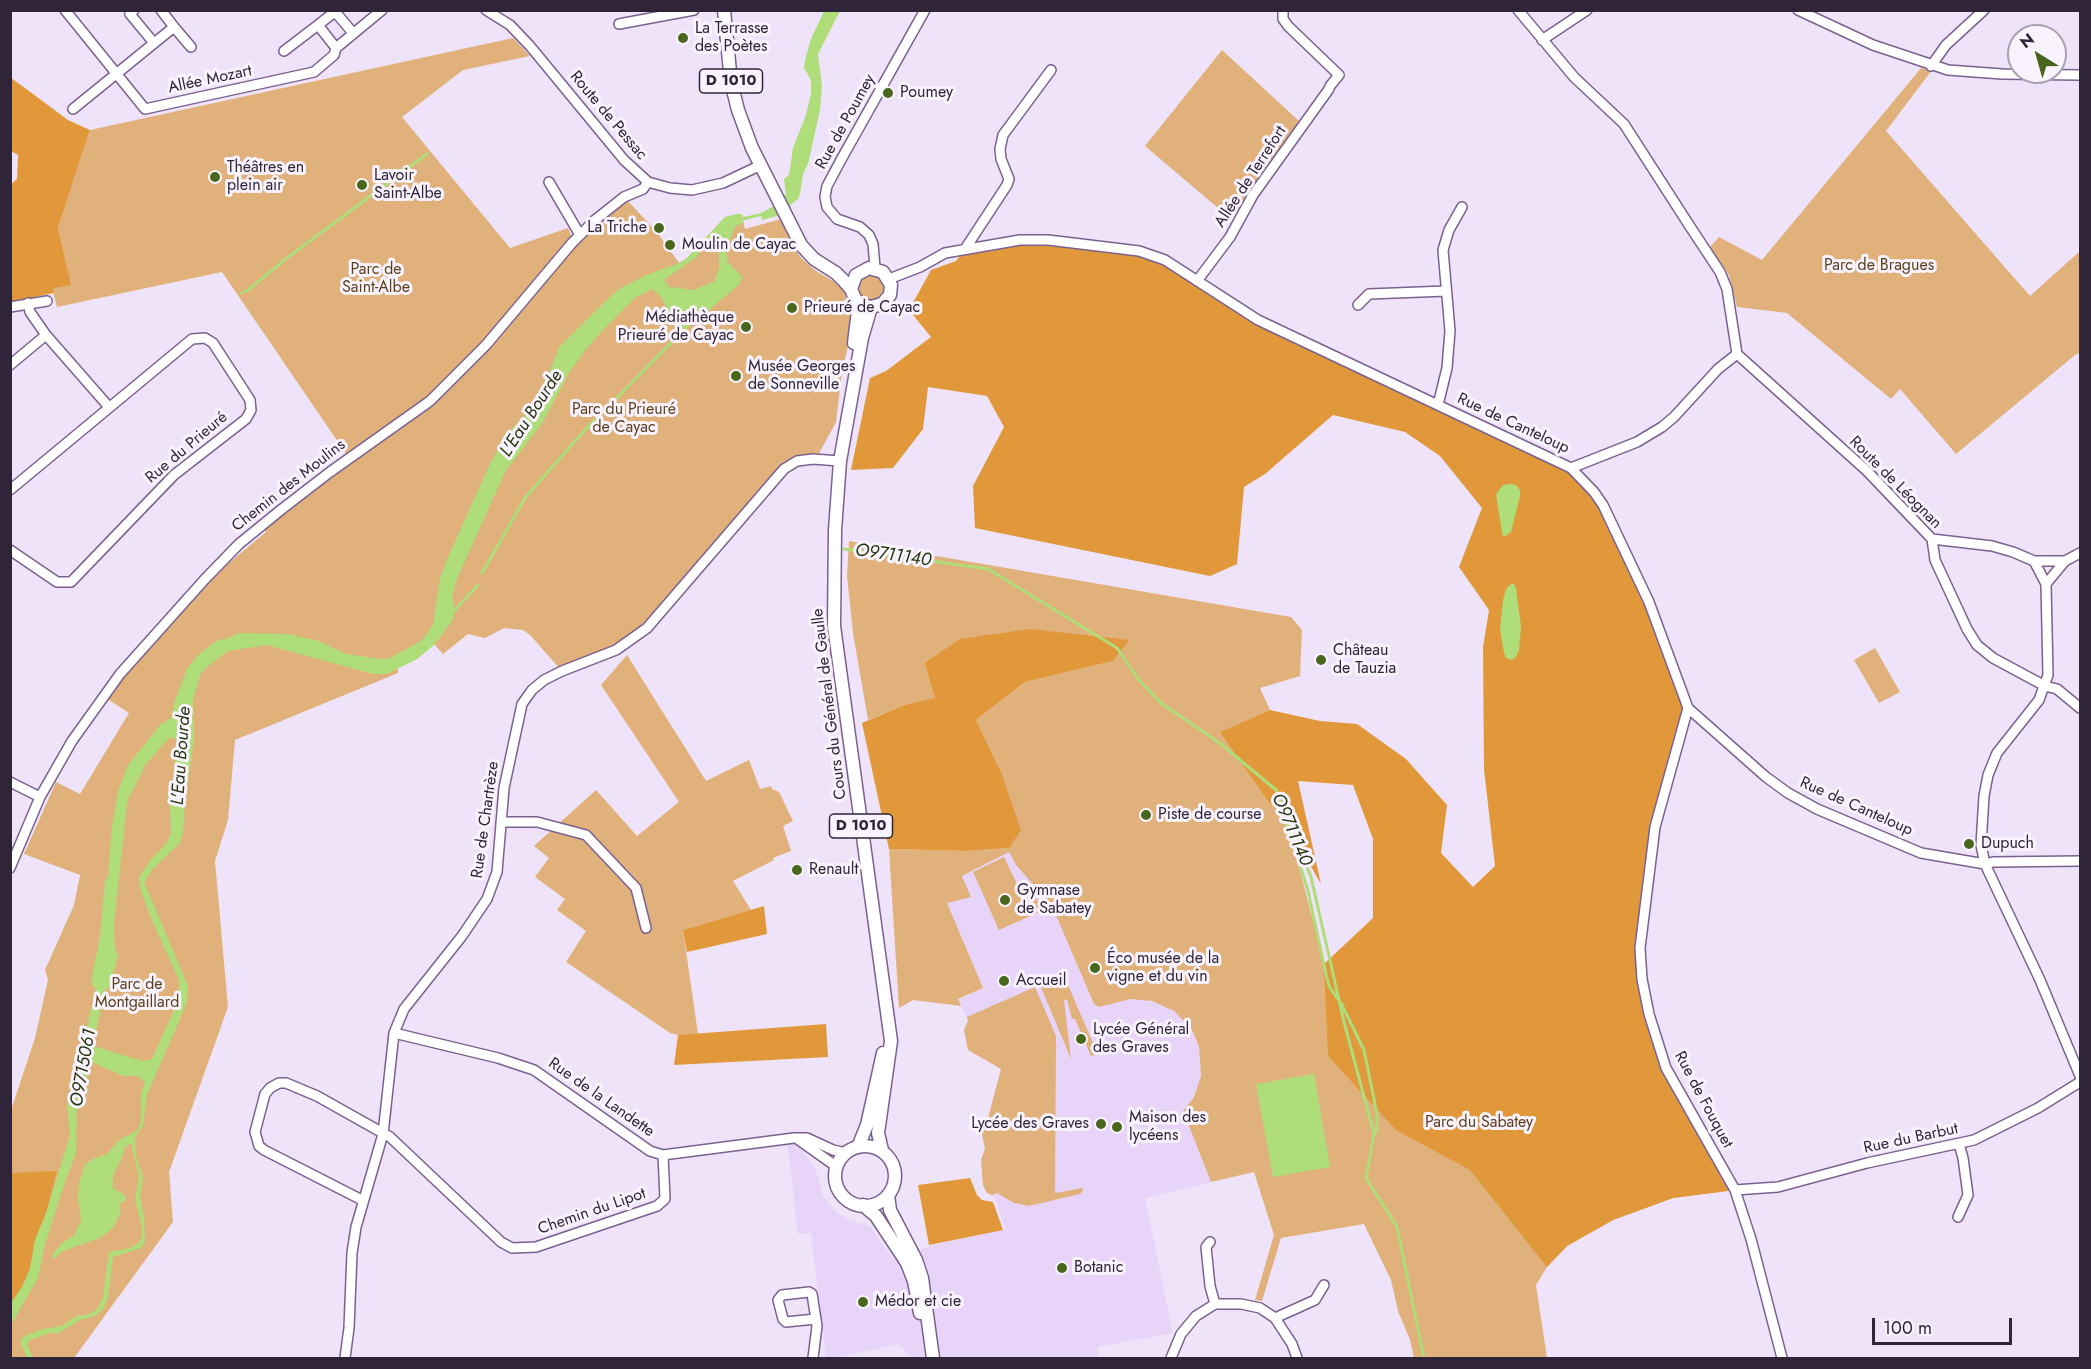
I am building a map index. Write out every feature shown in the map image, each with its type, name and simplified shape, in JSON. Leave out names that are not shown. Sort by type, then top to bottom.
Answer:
[{"type":"main road","name":"D 1010","points":[[724,10],[734,95],[743,126],[795,236],[807,253],[836,273],[852,289]]},
{"type":"main road","points":[[874,268],[883,272],[890,279],[891,290],[887,300],[871,307],[859,303],[852,294],[852,289],[856,275],[864,269],[874,268]]},
{"type":"main road","name":"D 1010","points":[[836,273],[856,275]]},
{"type":"main road","name":"D 1010","points":[[837,461],[844,383],[859,303]]},
{"type":"main road","name":"D 1010","points":[[837,461],[861,338],[871,307]]},
{"type":"main road","name":"Cours du Général de Gaulle","points":[[837,461],[829,530],[829,582],[891,1054],[878,1132],[882,1150]]},
{"type":"main road","name":"Cours du Général de Gaulle","points":[[858,1147],[867,1125],[888,1026]]},
{"type":"main road","points":[[858,1147],[874,1147],[882,1150],[891,1160],[895,1173],[893,1188],[888,1195],[872,1205],[863,1205],[846,1199],[837,1184],[837,1167],[846,1153],[858,1147]]},
{"type":"main road","points":[[888,1195],[890,1210],[916,1260],[922,1278],[933,1359]]},
{"type":"main road","points":[[863,1205],[876,1216],[907,1263],[914,1281],[927,1359]]},
{"type":"street","name":"Allée Mozart","points":[[65,10],[145,109],[314,72],[334,55],[336,48],[382,10]]},
{"type":"street","points":[[134,10],[130,14],[154,43]]},
{"type":"street","points":[[161,10],[191,47]]},
{"type":"street","points":[[619,24],[694,10]]},
{"type":"street","name":"Rue de Poumey","points":[[874,268],[873,244],[869,235],[860,227],[837,219],[827,207],[825,197],[827,186],[925,10]]},
{"type":"street","name":"Allée de Terrefort","points":[[1197,281],[1230,237],[1253,195],[1339,75],[1288,26],[1283,18],[1283,10]]},
{"type":"street","points":[[1518,10],[1574,77],[1624,124],[1720,272],[1732,311],[1737,354],[1718,369],[1662,428],[1637,442],[1571,468]]},
{"type":"street","points":[[1542,39],[1587,10]]},
{"type":"street","points":[[1798,10],[1873,45],[1931,66],[1968,73],[2080,75]]},
{"type":"street","points":[[1931,66],[1946,45],[1984,10]]},
{"type":"street","name":"Route de Pessac","points":[[493,12],[531,46],[624,160],[648,182],[669,188],[692,190],[723,183],[761,165]]},
{"type":"street","points":[[284,51],[332,14],[337,14],[353,33]]},
{"type":"street","points":[[318,25],[336,48]]},
{"type":"street","points":[[73,109],[174,27]]},
{"type":"street","points":[[965,249],[1009,180],[1001,159],[1000,149],[1003,135],[1051,70]]},
{"type":"street","points":[[549,182],[580,235]]},
{"type":"street","name":"Chemin des Moulins","points":[[10,868],[40,797],[72,741],[120,674],[205,579],[239,544],[282,509],[430,401],[486,345],[580,235],[624,197],[643,189],[648,182]]},
{"type":"street","points":[[1438,405],[1449,352],[1450,331],[1443,250],[1449,230],[1461,207]]},
{"type":"street","name":"Rue de Canteloup","points":[[890,279],[920,267],[938,256],[1020,240],[1037,239],[1139,250],[1164,260],[1258,320],[1571,468],[1603,505],[1649,602],[1688,708],[1766,777],[1788,793],[1817,809],[1921,853],[1985,864],[2080,861]]},
{"type":"street","points":[[1358,304],[1369,294],[1446,291]]},
{"type":"street","points":[[10,307],[47,301]]},
{"type":"street","points":[[28,303],[30,312],[46,335],[109,407]]},
{"type":"street","points":[[10,365],[46,335]]},
{"type":"street","name":"Rue du Prieuré","points":[[10,490],[188,342],[201,338],[213,343],[249,396],[251,405],[246,418],[174,475],[71,582],[57,582],[10,550]]},
{"type":"street","name":"Route de Léognan","points":[[1737,354],[1867,471],[1932,539],[1937,565],[1966,629],[1977,645],[1993,658],[2045,686],[2057,689],[2080,708]]},
{"type":"street","name":"Rue de Chartrèze","points":[[345,1359],[349,1328],[352,1253],[362,1200],[383,1134],[394,1033],[404,1009],[488,900],[497,872],[504,788],[522,704],[532,690],[544,680],[616,650],[647,628],[784,469],[797,461],[813,459],[837,461]]},
{"type":"street","points":[[1932,539],[1992,546],[2034,561],[2065,561]]},
{"type":"street","points":[[2046,584],[2065,561],[2080,553]]},
{"type":"street","points":[[2034,561],[2046,584],[2048,675],[2039,700],[1997,753],[1988,775],[1984,796],[1981,845],[1985,864],[2040,980],[2080,1076]]},
{"type":"street","name":"Rue de Fouquet","points":[[1688,708],[1655,827],[1640,948],[1642,979],[1649,1014],[1666,1068],[1735,1191],[1751,1239],[1782,1359]]},
{"type":"street","points":[[10,782],[40,797]]},
{"type":"street","points":[[501,822],[537,822],[586,835],[636,888],[646,928]]},
{"type":"street","name":"Rue de la Landette","points":[[394,1033],[498,1058],[534,1070],[650,1151],[663,1155],[794,1138],[807,1138],[833,1150],[846,1153]]},
{"type":"street","name":"Rue du Barbut","points":[[1735,1191],[1778,1187],[1868,1163],[1959,1144],[1988,1134],[2038,1108],[2080,1082]]},
{"type":"street","points":[[362,1200],[259,1146],[255,1132],[265,1094],[276,1084],[286,1083],[317,1096],[383,1134]]},
{"type":"street","name":"Chemin du Lipot","points":[[383,1134],[393,1138],[501,1242],[512,1248],[536,1247],[657,1206],[665,1199],[663,1155]]},
{"type":"street","points":[[794,1138],[817,1151],[837,1167]]},
{"type":"street","points":[[1958,1217],[1968,1195],[1959,1144]]},
{"type":"street","points":[[1210,1242],[1206,1247],[1210,1286],[1215,1305]]},
{"type":"street","points":[[1275,1318],[1315,1300],[1324,1285]]},
{"type":"street","points":[[813,1359],[816,1337],[815,1319],[812,1294],[810,1292],[782,1295],[778,1300],[786,1322],[815,1319]]},
{"type":"street","points":[[1171,1359],[1181,1334],[1196,1316],[1215,1305],[1241,1304],[1260,1308],[1275,1318],[1292,1344],[1297,1359]]},
{"type":"shaded area","points":[[1009,852],[1016,865],[1052,906],[1094,1004],[1099,1007],[1115,1001],[1141,999],[1164,1005],[1184,1019],[1192,1030],[1199,1047],[1201,1076],[1194,1097],[1183,1111],[1211,1182],[1145,1198],[1173,1333],[1097,1347],[1099,1358],[911,1358],[898,1344],[826,1358],[811,1233],[798,1234],[786,1131],[815,1167],[823,1196],[833,1209],[849,1220],[870,1226],[893,1259],[934,1245],[1005,1229],[995,1198],[987,1193],[983,1185],[981,1160],[985,1149],[979,1119],[988,1118],[1001,1069],[968,1050],[964,1030],[968,1021],[958,1000],[983,988],[947,903],[962,876]]},
{"type":"green space","points":[[513,38],[530,56],[463,70],[402,117],[510,248],[568,228],[572,238],[624,197],[657,232],[679,263],[687,258],[725,217],[742,214],[745,229],[781,219],[791,244],[802,259],[845,291],[855,318],[842,371],[836,422],[816,459],[797,461],[634,639],[562,671],[523,630],[504,628],[485,638],[468,634],[443,654],[434,644],[417,659],[398,668],[398,673],[235,740],[228,820],[215,861],[228,1007],[169,1172],[173,1222],[74,1358],[11,1358],[11,1110],[35,1038],[48,980],[45,970],[74,905],[80,875],[24,854],[56,782],[80,794],[129,713],[106,698],[217,573],[266,532],[262,525],[349,458],[222,272],[57,307],[52,288],[70,284],[58,228],[90,130]]},
{"type":"green space","points":[[1222,50],[1299,121],[1250,190],[1239,212],[1225,214],[1145,146]]},
{"type":"green space","name":"Parc de Bragues","points":[[1921,68],[1932,70],[1886,131],[2030,296],[2080,251],[2080,353],[1956,454],[1900,389],[1891,399],[1787,313],[1737,307],[1729,275],[1710,247],[1719,237],[1762,260]]},
{"type":"green space","points":[[10,77],[68,120],[90,130],[58,228],[71,285],[53,288],[54,293],[11,302],[11,184],[17,179],[18,155],[11,151]]},
{"type":"green space","points":[[1020,240],[1155,256],[1258,320],[1560,461],[1594,492],[1649,602],[1688,708],[1655,827],[1646,896],[1642,979],[1666,1068],[1735,1190],[1673,1198],[1613,1220],[1567,1246],[1547,1267],[1470,1170],[1396,1130],[1328,1056],[1324,964],[1373,918],[1373,839],[1353,785],[1298,781],[1321,884],[1283,818],[1270,804],[1220,732],[1270,710],[1320,721],[1357,724],[1406,759],[1447,805],[1441,853],[1473,887],[1495,866],[1484,769],[1483,647],[1489,610],[1459,567],[1482,508],[1440,456],[1405,432],[1333,415],[1265,474],[1244,487],[1237,564],[1210,576],[975,528],[973,486],[1004,427],[987,396],[928,387],[923,429],[893,468],[851,470],[870,378],[886,371],[931,337],[909,310],[931,270],[956,261],[965,249]]},
{"type":"green space","points":[[871,274],[881,278],[885,288],[881,298],[871,302],[861,298],[857,288],[861,278]]},
{"type":"green space","name":"Parc du Sabatey","points":[[849,541],[1291,617],[1302,630],[1300,676],[1260,688],[1270,710],[1221,732],[1270,804],[1283,818],[1300,870],[1324,964],[1362,968],[1642,979],[1666,1068],[1735,1190],[1673,1198],[1613,1220],[1567,1246],[1547,1267],[1536,1285],[1547,1358],[1414,1358],[1410,1340],[1398,1311],[1391,1280],[1364,1224],[1281,1238],[1262,1301],[1255,1300],[1274,1235],[1254,1172],[1211,1182],[1183,1111],[1194,1097],[1201,1076],[1199,1047],[1192,1030],[1174,1011],[1152,1001],[1130,999],[1099,1007],[1094,1004],[1052,906],[1016,865],[1009,852],[962,876],[971,897],[947,903],[983,988],[958,999],[961,1006],[913,1000],[899,1008],[889,849],[967,851],[1009,848],[1001,772],[976,720],[1025,682],[1113,661],[904,705],[868,720],[853,633],[847,576]]},
{"type":"green space","points":[[1030,629],[1129,640],[1113,661],[1025,682],[976,720],[1001,772],[1021,830],[1009,848],[967,851],[889,849],[862,723],[904,705],[935,698],[925,663],[960,639]]},
{"type":"green space","points":[[1875,648],[1900,692],[1879,703],[1854,660]]},
{"type":"green space","points":[[627,655],[706,781],[749,760],[760,789],[771,786],[779,792],[793,821],[783,826],[791,851],[773,858],[774,860],[733,881],[751,910],[683,930],[698,1034],[670,1033],[566,962],[586,931],[557,910],[565,899],[535,877],[549,858],[534,846],[596,790],[637,836],[679,802],[601,685]]},
{"type":"green space","name":"Gymnase de Sabatey","points":[[1004,857],[1018,886],[1026,883],[1044,910],[999,930],[973,872]]},
{"type":"green space","points":[[764,906],[767,934],[687,952],[683,930]]},
{"type":"green space","points":[[1058,977],[1068,985],[1096,1050],[1093,1052],[1094,1055],[1091,1056],[1075,1019],[1072,1019],[1067,1000],[1064,1000],[1071,1059],[1040,985]]},
{"type":"green space","points":[[1035,987],[1056,1036],[1055,1193],[1083,1188],[1083,1190],[1080,1194],[1029,1206],[1014,1203],[997,1193],[992,1195],[987,1193],[983,1185],[981,1160],[985,1149],[979,1119],[988,1118],[1001,1069],[968,1050],[964,1030],[968,1021],[967,1017]]},
{"type":"green space","points":[[826,1024],[828,1057],[674,1065],[678,1035]]},
{"type":"green space","points":[[57,1171],[46,1213],[35,1240],[30,1269],[11,1303],[11,1173]]},
{"type":"green space","points":[[970,1178],[977,1195],[982,1200],[993,1202],[1003,1230],[929,1245],[918,1185]]},
{"type":"water","points":[[824,11],[840,11],[818,54],[822,87],[820,110],[800,194],[798,199],[777,216],[762,220],[761,213],[772,207],[786,194],[784,179],[789,175],[793,148],[806,115],[811,94],[811,80],[804,68],[805,60],[811,39]]},
{"type":"water","points":[[742,214],[743,224],[735,226],[726,252],[728,263],[742,276],[740,284],[680,334],[661,297],[652,289],[636,297],[586,349],[569,373],[543,422],[505,472],[457,579],[452,597],[455,610],[452,621],[435,644],[417,659],[387,674],[373,674],[267,645],[228,651],[200,675],[193,700],[194,741],[185,800],[183,834],[179,844],[154,868],[144,882],[188,986],[187,1001],[147,1095],[143,1125],[135,1138],[136,1156],[143,1177],[140,1199],[144,1217],[145,1241],[141,1248],[113,1257],[108,1298],[103,1309],[95,1316],[80,1320],[59,1333],[50,1333],[30,1340],[27,1344],[33,1358],[27,1358],[20,1341],[24,1336],[43,1329],[62,1326],[76,1316],[90,1314],[98,1308],[103,1298],[109,1252],[130,1248],[140,1242],[142,1235],[135,1200],[139,1177],[131,1143],[125,1147],[113,1176],[113,1188],[126,1198],[120,1203],[120,1214],[113,1228],[100,1238],[63,1251],[53,1259],[52,1255],[61,1244],[74,1235],[81,1221],[79,1182],[85,1165],[92,1159],[107,1154],[120,1139],[138,1129],[141,1121],[141,1094],[145,1082],[137,1076],[123,1076],[90,1061],[87,1078],[77,1103],[76,1154],[45,1244],[38,1278],[11,1325],[11,1303],[30,1269],[35,1240],[46,1213],[70,1135],[67,1105],[74,1086],[79,1064],[76,1061],[80,1056],[96,988],[93,987],[91,981],[100,936],[112,827],[118,791],[128,765],[161,724],[171,718],[187,669],[198,655],[218,640],[239,633],[287,634],[319,641],[346,654],[381,659],[390,658],[422,640],[433,625],[440,578],[448,557],[488,468],[506,435],[529,411],[547,378],[559,347],[616,291],[646,275],[687,258],[725,217]],"holes":[[[716,236],[719,237],[719,269],[714,282],[692,290],[670,288],[664,280],[694,259]],[[169,738],[175,738],[177,746],[170,806],[171,832],[167,843],[150,860],[139,878],[140,888],[152,921],[179,980],[179,999],[152,1059],[143,1061],[93,1046],[105,990],[108,989],[118,956],[115,948],[114,924],[128,795],[136,776]]]},
{"type":"water","points":[[1503,485],[1516,485],[1520,490],[1520,496],[1511,532],[1503,536],[1496,494]]},
{"type":"water","points":[[1514,584],[1516,588],[1521,626],[1519,650],[1512,660],[1506,658],[1504,653],[1500,629],[1503,600],[1506,589]]},
{"type":"water","points":[[1314,1074],[1330,1167],[1273,1177],[1256,1084]]},
{"type":"waterway","points":[[242,293],[427,154]]},
{"type":"waterway","name":"L'Eau Bourde","points":[[742,219],[764,214]]},
{"type":"waterway","points":[[482,573],[525,498],[583,432],[680,334]]},
{"type":"waterway","name":"O9711140","points":[[844,549],[988,569],[1117,648],[1139,680],[1161,703],[1221,744],[1276,790],[1311,877],[1344,1022],[1374,1134],[1366,1178],[1397,1227],[1424,1358]]},
{"type":"waterway","points":[[455,610],[478,585]]},
{"type":"waterway","name":"O9715061","points":[[126,800],[142,769]]},
{"type":"waterway","points":[[1278,807],[1290,832],[1308,891],[1329,986],[1337,998]]},
{"type":"waterway","points":[[1341,1003],[1364,1050],[1377,1114],[1377,1129],[1374,1136]]},
{"type":"place","name":"La Terrasse des Poètes","points":[[683,38]]},
{"type":"place","name":"Poumey","points":[[888,93]]},
{"type":"place","name":"Théâtres en plein air","points":[[215,177]]},
{"type":"place","name":"Lavoir Saint-Albe","points":[[362,185]]},
{"type":"place","name":"La Triche","points":[[659,228]]},
{"type":"place","name":"Moulin de Cayac","points":[[670,245]]},
{"type":"place","name":"Prieuré de Cayac","points":[[792,308]]},
{"type":"place","name":"Médiathèque Prieuré de Cayac","points":[[746,327]]},
{"type":"place","name":"Musée Georges de Sonneville","points":[[736,376]]},
{"type":"place","name":"Château de Tauzia","points":[[1321,660]]},
{"type":"place","name":"Piste de course","points":[[1146,815]]},
{"type":"place","name":"Dupuch","points":[[1969,844]]},
{"type":"place","name":"Renault","points":[[797,870]]},
{"type":"place","name":"Gymnase de Sabatey","points":[[1005,900]]},
{"type":"place","name":"Éco musée de la vigne et du vin","points":[[1095,968]]},
{"type":"place","name":"Accueil","points":[[1004,981]]},
{"type":"place","name":"Lycée Général des Graves","points":[[1081,1039]]},
{"type":"place","name":"Lycée des Graves","points":[[1101,1124]]},
{"type":"place","name":"Maison des lycéens","points":[[1117,1127]]},
{"type":"place","name":"Botanic","points":[[1062,1268]]},
{"type":"place","name":"Médor et cie","points":[[863,1302]]},
{"type":"park label","name":"Parc de Saint-Albe","points":[[376,279]]},
{"type":"park label","name":"Parc du Prieuré de Cayac","points":[[624,419]]},
{"type":"park label","name":"Parc de Montgaillard","points":[[137,994]]}]
